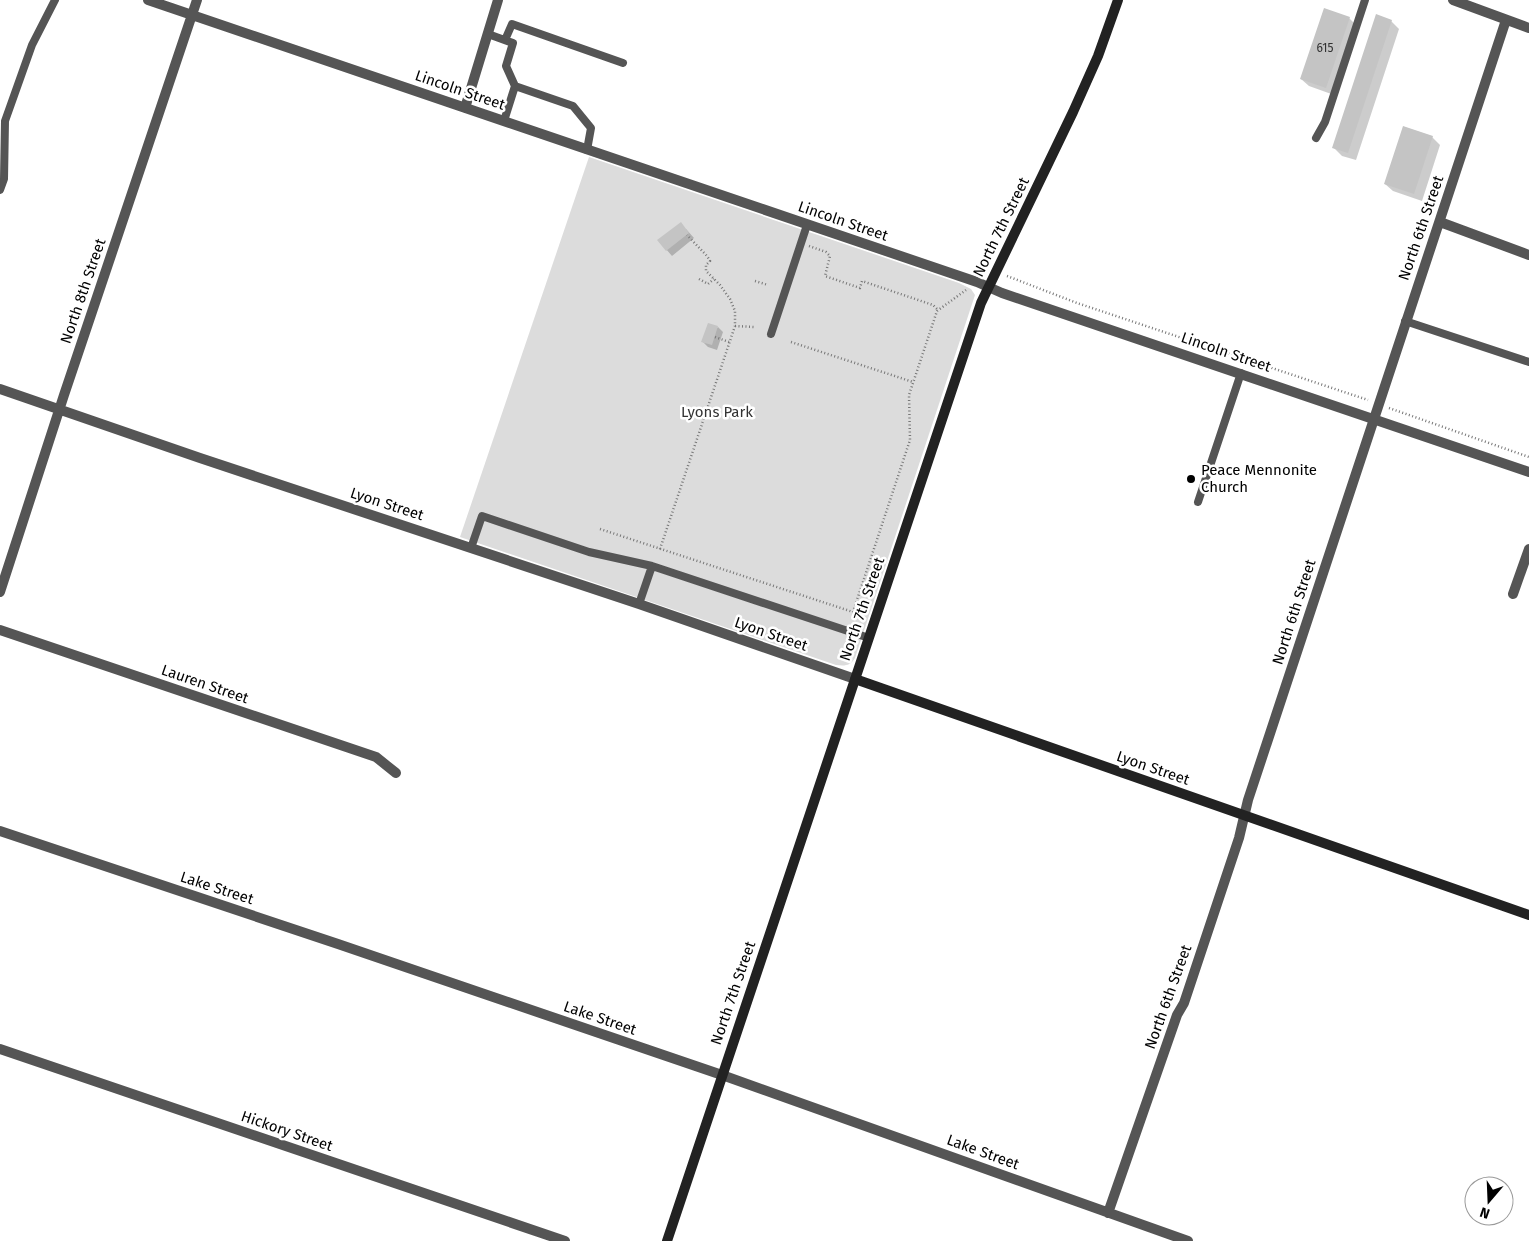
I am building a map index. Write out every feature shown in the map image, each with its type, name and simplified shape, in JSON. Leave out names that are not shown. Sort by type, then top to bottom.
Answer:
[{"type":"street","name":"Lincoln Street","points":[[148,0],[1529,472]]},
{"type":"street","name":"North 8th Street","points":[[0,592],[197,0]]},
{"type":"street","name":"North 7th Street","points":[[667,1241],[981,303],[1073,112],[1098,56],[1118,0]]},
{"type":"street","points":[[1453,0],[1529,28]]},
{"type":"street","points":[[465,108],[497,3]]},
{"type":"street","name":"North 6th Street","points":[[1108,1213],[1177,1015],[1187,993],[1239,838],[1244,816],[1373,419],[1506,20]]},
{"type":"street","points":[[1440,222],[1529,255]]},
{"type":"street","name":"Lyon Street","points":[[0,389],[639,604],[1529,915]]},
{"type":"street","points":[[1513,594],[1529,549]]},
{"type":"street","name":"Lauren Street","points":[[0,630],[376,758],[396,773]]},
{"type":"street","name":"Lake Street","points":[[0,831],[722,1075],[1188,1241]]},
{"type":"street","name":"Hickory Street","points":[[0,1049],[565,1241]]},
{"type":"lane","points":[[0,190],[4,178],[5,121],[32,45],[55,0]]},
{"type":"lane","points":[[1316,138],[1325,122],[1365,0]]},
{"type":"lane","points":[[505,40],[512,24],[623,63]]},
{"type":"lane","points":[[488,34],[513,43],[506,66],[515,86],[504,121]]},
{"type":"lane","points":[[515,86],[573,106],[592,128],[587,150]]},
{"type":"lane","points":[[771,334],[807,225]]},
{"type":"lane","points":[[1405,321],[1529,362]]},
{"type":"lane","points":[[1198,502],[1241,373]]},
{"type":"lane","points":[[471,548],[482,516],[589,552],[652,566],[868,638]]},
{"type":"lane","points":[[639,604],[652,566]]},
{"type":"path","points":[[660,549],[735,326],[736,318],[733,305],[726,292],[706,271],[706,265],[710,262],[707,256],[687,235]]},
{"type":"path","points":[[801,243],[829,254],[830,258],[824,276],[860,288],[862,281],[933,305],[938,310]]},
{"type":"path","points":[[996,272],[1077,303],[1529,457]]},
{"type":"path","points":[[699,279],[708,284],[714,279]]},
{"type":"path","points":[[755,281],[768,285]]},
{"type":"path","points":[[600,529],[853,612],[910,440],[909,395],[938,310],[977,282]]},
{"type":"path","points":[[735,326],[754,327]]},
{"type":"path","points":[[715,337],[729,342]]},
{"type":"path","points":[[791,342],[914,382]]},
{"type":"green space","name":"Lyons Park","points":[[589,157],[959,283],[971,289],[975,295],[855,658],[849,664],[836,665],[460,537]]},
{"type":"building","points":[[1324,8],[1350,17],[1326,88],[1300,79]]},
{"type":"building","points":[[1376,14],[1392,20],[1348,153],[1332,148]]},
{"type":"building","points":[[1403,126],[1433,136],[1414,194],[1384,184]]},
{"type":"building","points":[[681,222],[689,233],[666,251],[657,240]]},
{"type":"building","points":[[708,323],[718,326],[712,345],[701,342]]},
{"type":"place","name":"Peace Mennonite Church","points":[[1191,479]]}]
